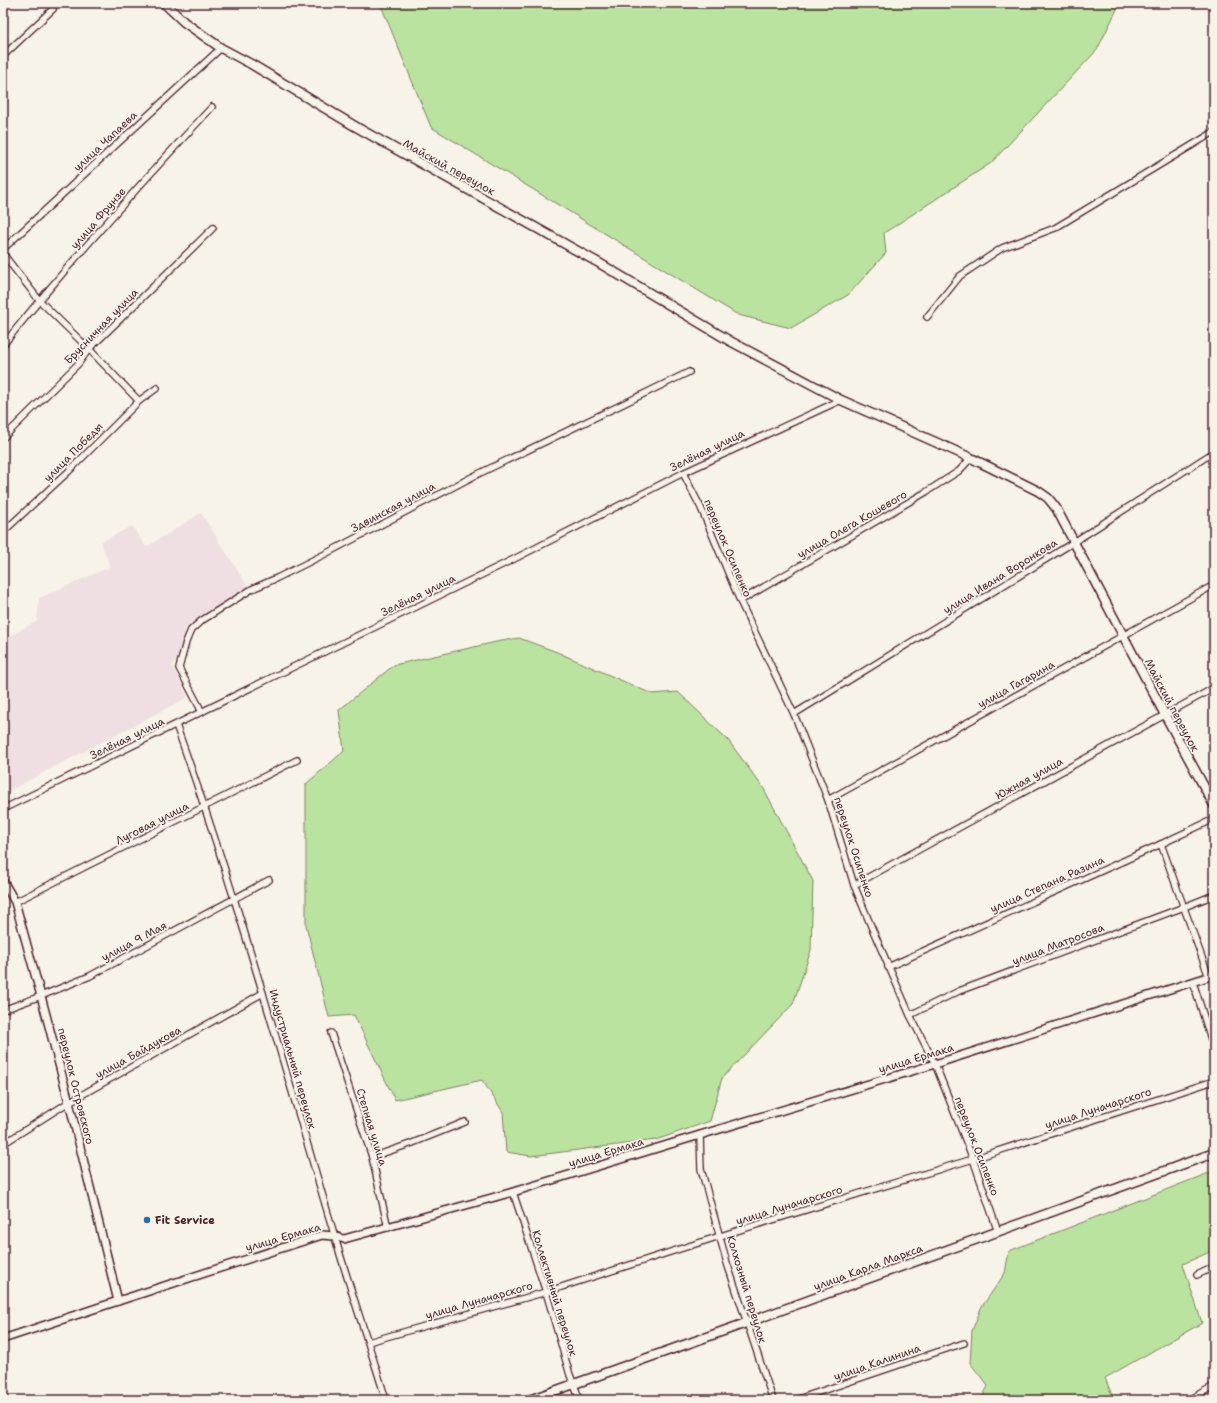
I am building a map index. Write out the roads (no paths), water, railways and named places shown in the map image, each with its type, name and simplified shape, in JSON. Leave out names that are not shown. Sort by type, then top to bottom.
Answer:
[{"type":"main road","name":"Майский переулок","points":[[164,3],[184,22],[221,48],[251,64],[358,128],[599,264],[730,341],[841,400],[971,458],[1038,491],[1048,498],[1056,508],[1123,637],[1214,805]]},
{"type":"main road","name":"улица Карла Маркса","points":[[529,1400],[1214,1153]]},
{"type":"street","points":[[3,56],[53,8]]},
{"type":"street","name":"улица Чапаева","points":[[3,249],[221,48]]},
{"type":"street","name":"улица Фрунзе","points":[[3,345],[39,300],[138,187],[212,107]]},
{"type":"street","points":[[927,317],[960,276],[1002,248],[1055,228],[1214,132]]},
{"type":"street","name":"Брусничная улица","points":[[3,438],[78,364],[89,349],[213,228]]},
{"type":"street","points":[[3,254],[39,300],[139,401]]},
{"type":"street","name":"Здвинская улица","points":[[202,712],[179,668],[191,630],[201,621],[252,589],[327,553],[474,476],[689,372]]},
{"type":"street","name":"улица Победы","points":[[3,532],[63,477],[139,401],[157,388]]},
{"type":"street","name":"Зелёная улица","points":[[3,809],[512,560],[683,473],[841,400]]},
{"type":"street","name":"улица Ивана Воронкова","points":[[794,714],[1074,542],[1214,452]]},
{"type":"street","name":"улица Олега Кошевого","points":[[740,601],[926,492],[959,471],[971,458]]},
{"type":"street","name":"переулок Осипенко","points":[[683,473],[701,508],[740,601],[794,714],[828,800],[854,885],[888,967],[935,1064],[973,1159],[998,1232]]},
{"type":"street","name":"улица Гагарина","points":[[828,800],[1214,585]]},
{"type":"street","name":"Южная улица","points":[[854,885],[1214,688]]},
{"type":"street","name":"Индустриальный переулок","points":[[176,725],[206,807],[235,898],[334,1236],[386,1400]]},
{"type":"street","name":"Луговая улица","points":[[15,902],[297,760]]},
{"type":"street","name":"улица Степана Разина","points":[[888,967],[1214,819]]},
{"type":"street","points":[[1161,844],[1184,907],[1212,976]]},
{"type":"street","name":"улица 9 Мая","points":[[3,1010],[90,976],[269,880]]},
{"type":"street","name":"переулок Островского","points":[[3,881],[15,902],[41,996],[70,1102],[118,1301]]},
{"type":"street","name":"улица Матросова","points":[[910,1015],[959,991],[1214,895]]},
{"type":"street","name":"улица Ермака","points":[[3,1340],[322,1235],[344,1239],[513,1192],[935,1064],[1212,976]]},
{"type":"street","points":[[1193,982],[1214,1049]]},
{"type":"street","name":"улица Байдукова","points":[[3,1144],[70,1102],[264,993]]},
{"type":"street","name":"Степная улица","points":[[331,1033],[372,1157],[388,1228]]},
{"type":"street","name":"улица Луначарского","points":[[368,1342],[546,1292],[720,1236],[973,1159],[1214,1081]]},
{"type":"street","points":[[372,1157],[410,1144],[465,1122]]},
{"type":"street","name":"Колхозный переулок","points":[[700,1136],[701,1169],[727,1263],[773,1400]]},
{"type":"street","name":"Коллективный переулок","points":[[513,1192],[580,1400]]},
{"type":"street","points":[[1197,1275],[1214,1267]]},
{"type":"street","name":"улица Калинина","points":[[795,1400],[964,1343]]},
{"type":"street","points":[[1188,1400],[1214,1386]]},
{"type":"place","name":"Fit Service","points":[[147,1220]]}]
